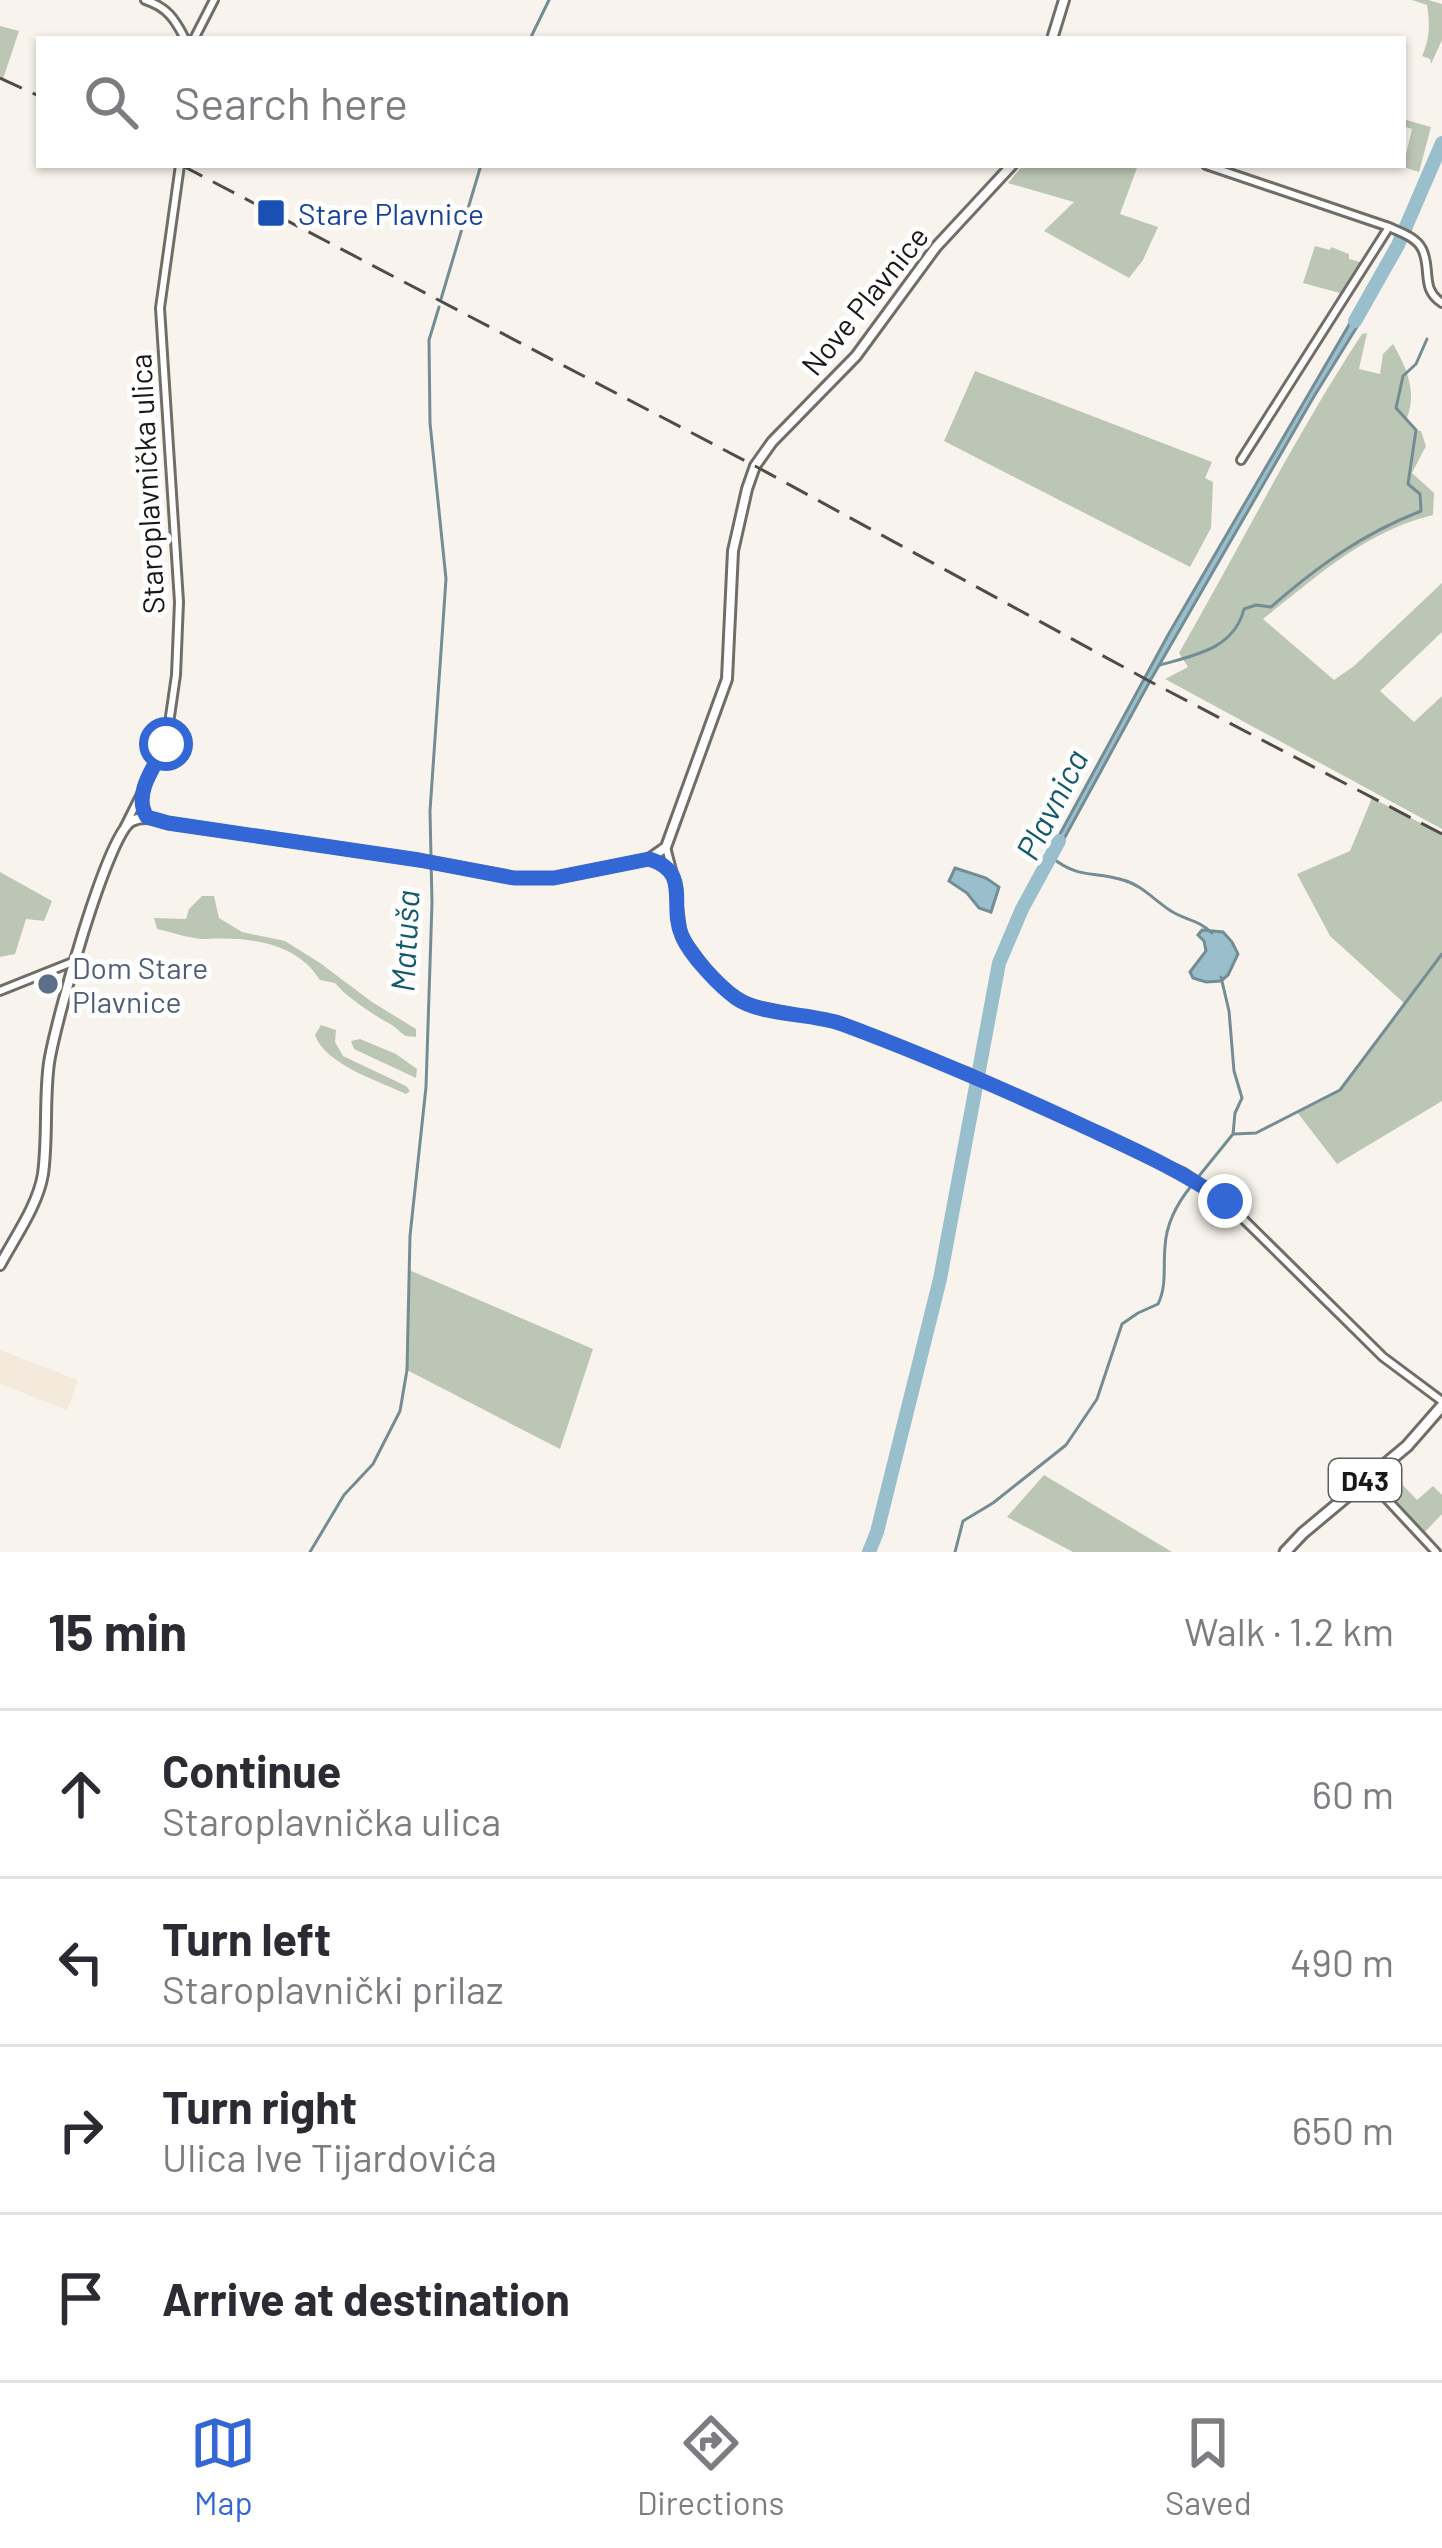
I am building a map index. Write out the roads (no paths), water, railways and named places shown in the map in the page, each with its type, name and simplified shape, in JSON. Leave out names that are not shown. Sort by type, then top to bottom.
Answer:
[{"type":"main road","name":"D43","points":[[1285,1552],[1407,1445],[1442,1404]]},
{"type":"street","points":[[148,0],[164,7],[187,36]]},
{"type":"street","points":[[191,36],[214,0]]},
{"type":"street","points":[[1053,36],[1064,0]]},
{"type":"street","name":"Staroplavnička ulica","points":[[0,1265],[43,1175],[49,1063],[75,961],[110,858],[166,744],[176,675],[179,602],[160,308],[180,168]]},
{"type":"street","name":"Nove Plavnice","points":[[666,847],[727,679],[734,551],[755,466],[772,442],[856,356],[936,247],[1009,168]]},
{"type":"street","points":[[1215,168],[1413,239],[1423,252],[1429,291],[1442,303]]},
{"type":"street","points":[[1241,460],[1392,228]]},
{"type":"street","points":[[140,796],[147,817]]},
{"type":"street","points":[[124,826],[147,817],[514,878],[554,878],[649,859],[666,847],[682,936],[708,972],[736,998],[826,1019],[966,1072],[1184,1173],[1225,1201],[1383,1357],[1442,1404]]},
{"type":"street","points":[[649,859],[670,868]]},
{"type":"street","points":[[0,992],[75,961]]},
{"type":"street","points":[[1367,1478],[1436,1552]]},
{"type":"water","points":[[1364,306],[1360,322],[1150,681],[1053,859],[1048,856],[1168,635]]},
{"type":"water","points":[[955,868],[999,887],[991,912],[979,908],[949,881]]},
{"type":"water","points":[[1202,930],[1223,932],[1238,954],[1221,981],[1206,982],[1190,972],[1206,951],[1198,935]]},
{"type":"waterway","name":"Matuša","points":[[531,36],[549,0]]},
{"type":"waterway","name":"Plavnica","points":[[1355,321],[1398,245],[1442,143]]},
{"type":"waterway","name":"Matuša","points":[[441,299],[480,168]]},
{"type":"waterway","name":"Matuša","points":[[310,1552],[344,1495],[373,1464],[400,1411],[407,1370],[410,1236],[426,1087],[430,811],[446,579],[430,423],[429,340],[439,307]]},
{"type":"waterway","points":[[1160,665],[1222,642],[1244,609],[1271,607],[1342,552],[1421,511],[1420,494],[1408,484],[1416,430],[1396,408],[1403,376],[1416,364],[1427,339]]},
{"type":"waterway","name":"Plavnica","points":[[869,1552],[940,1279],[999,963],[1059,841]]},
{"type":"waterway","points":[[1051,857],[1078,872],[1130,882],[1212,933]]},
{"type":"waterway","points":[[1234,1134],[1256,1133],[1340,1090],[1442,954]]},
{"type":"waterway","points":[[1199,1176],[1233,1134],[1242,1098],[1221,977]]},
{"type":"waterway","points":[[955,1552],[963,1521],[1066,1445],[1097,1399],[1122,1324],[1158,1304],[1168,1230],[1192,1185]]},
{"type":"railway","points":[[0,78],[36,95]]},
{"type":"railway","points":[[187,168],[1442,834]]},
{"type":"place","name":"Stare Plavnice","points":[[271,213]]},
{"type":"place","name":"Dom Stare Plavnice","points":[[48,984]]}]
